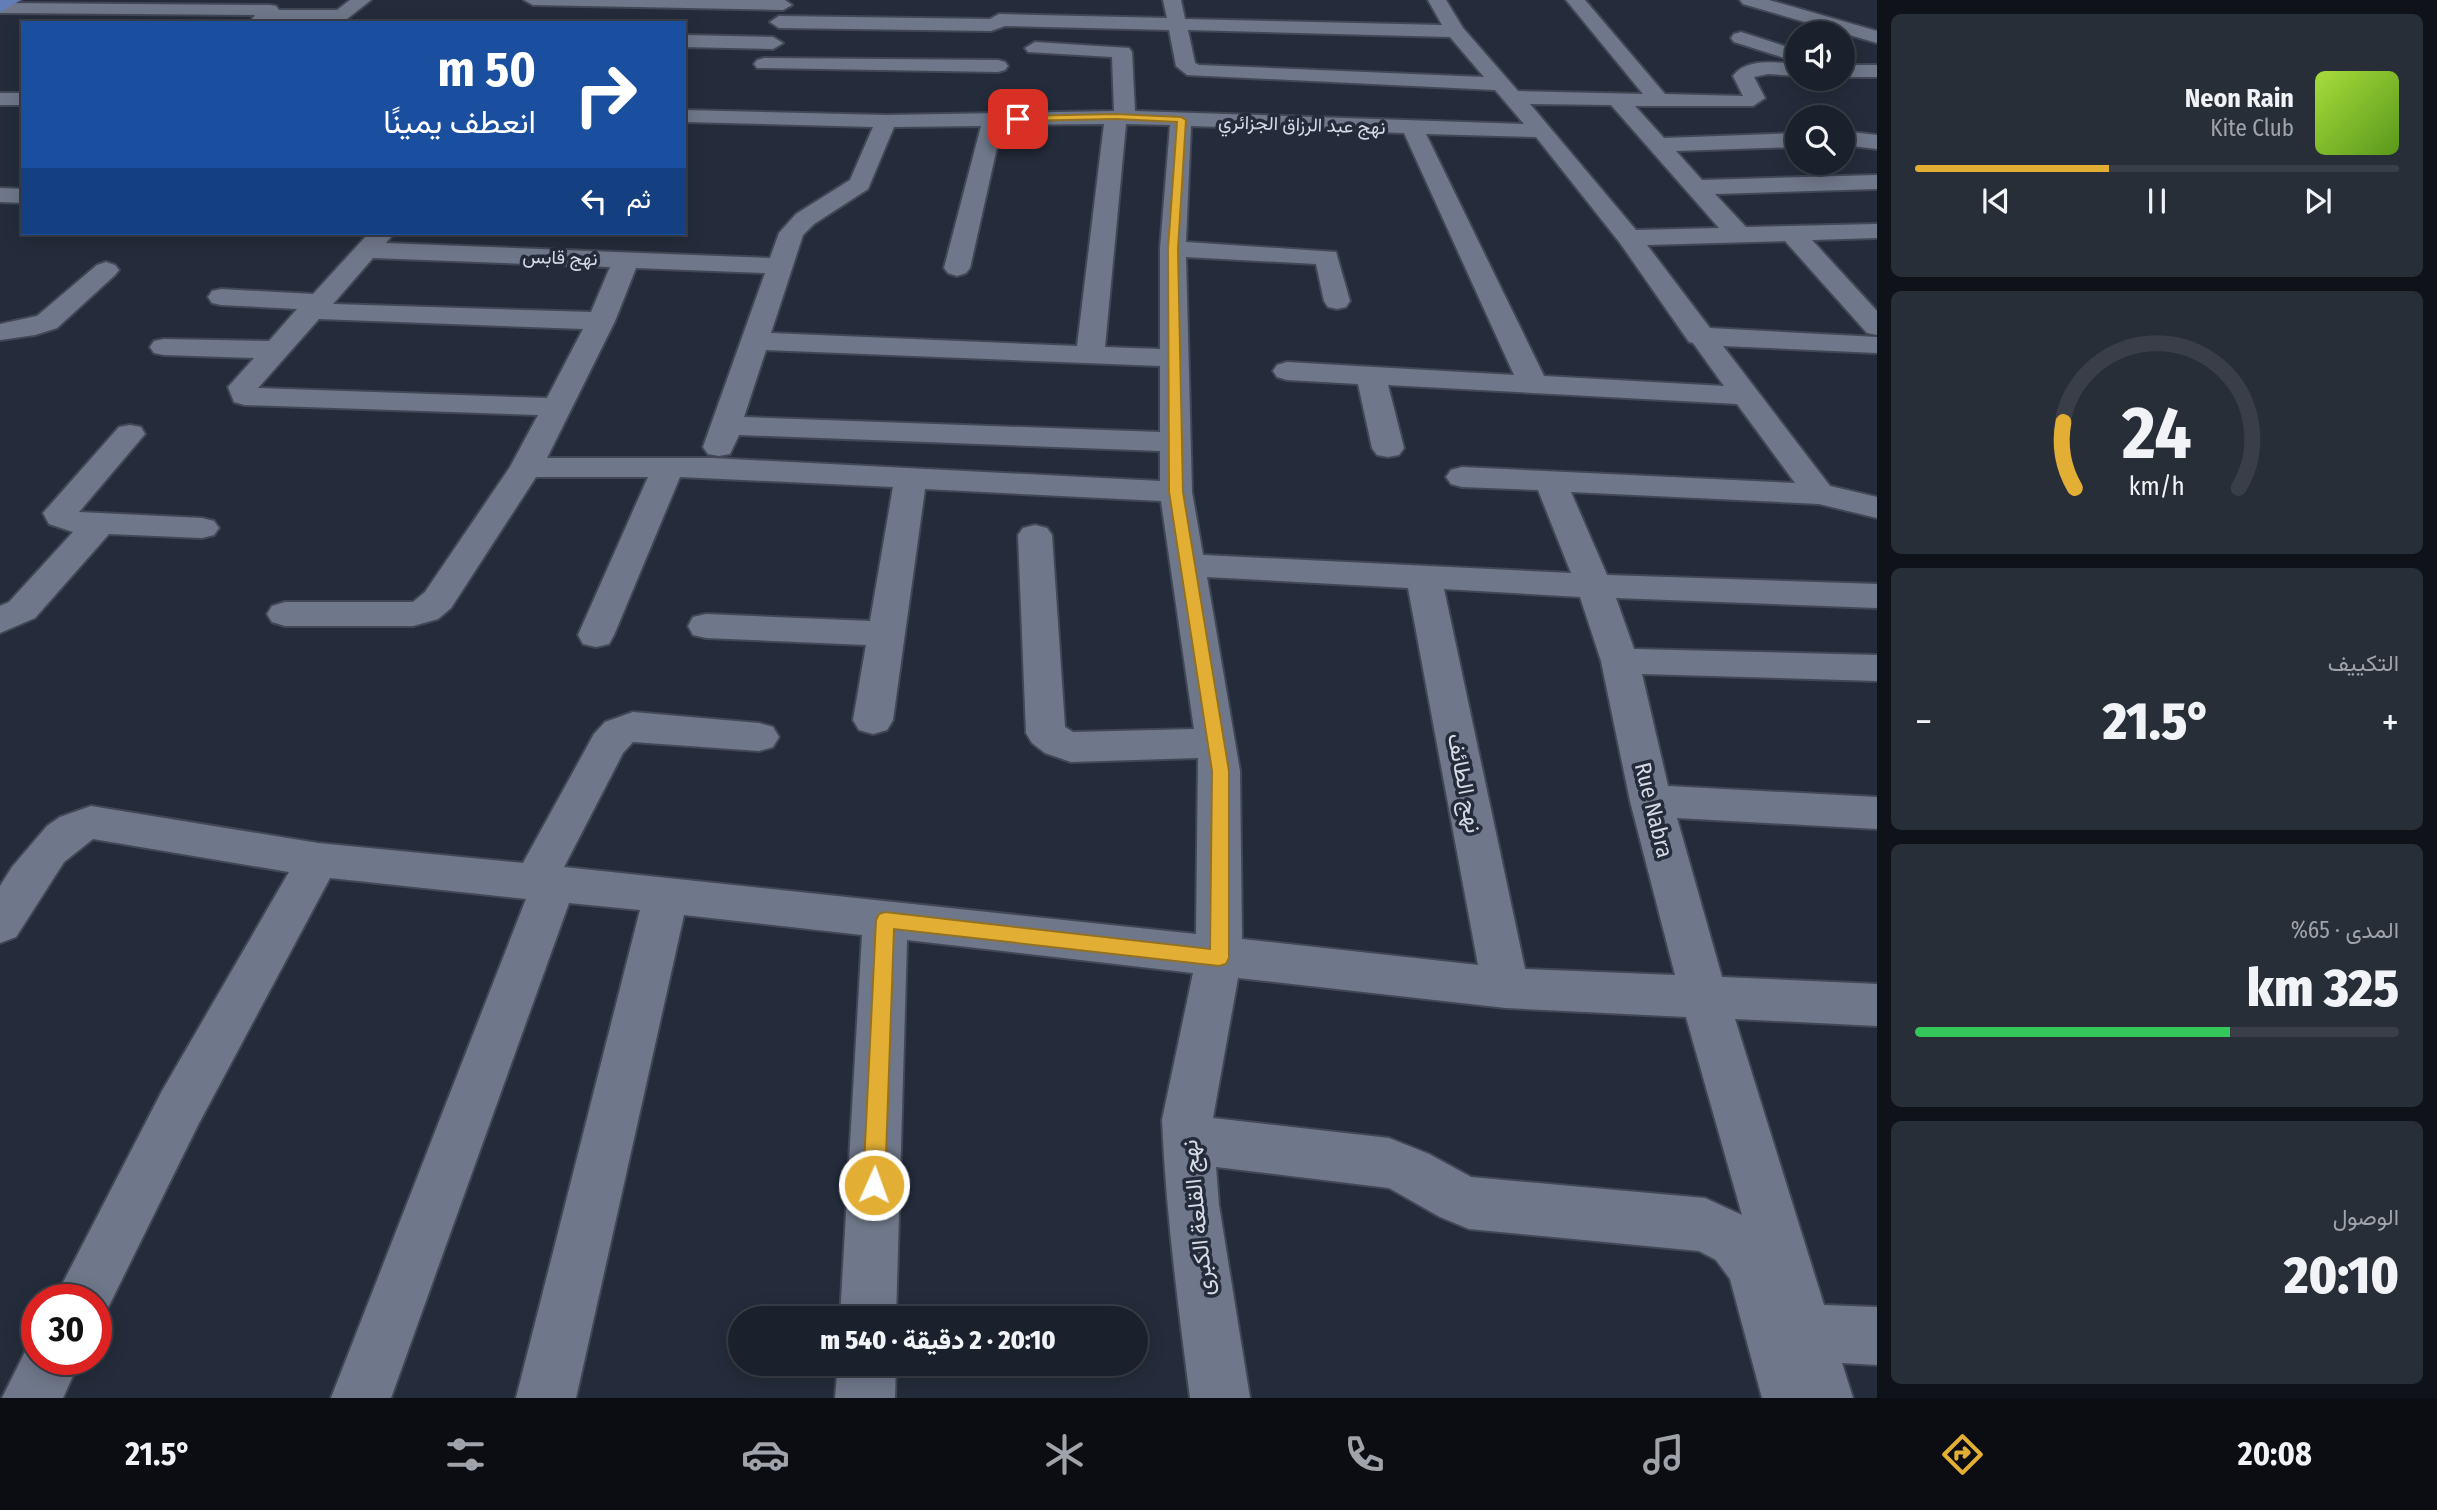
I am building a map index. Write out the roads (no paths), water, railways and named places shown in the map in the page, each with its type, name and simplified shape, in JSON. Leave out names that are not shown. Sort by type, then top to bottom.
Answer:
[{"type":"main road","points":[[0,8],[12,0]]},
{"type":"street","points":[[262,19],[341,15],[362,0]]},
{"type":"street","points":[[520,15],[533,0],[782,9],[874,24],[991,25],[999,20],[1176,23],[1259,19],[1297,26],[1455,31]]},
{"type":"street","points":[[874,24],[883,0]]},
{"type":"street","points":[[899,24],[906,0]]},
{"type":"street","points":[[999,20],[1002,0]]},
{"type":"street","points":[[1077,0],[1077,21]]},
{"type":"street","points":[[1172,0],[1186,66],[1194,71],[1315,76],[1618,100],[1752,102],[1755,98],[1743,76],[1745,73],[1754,69],[1785,70]]},
{"type":"street","points":[[1437,0],[1455,31],[1542,131],[1629,238],[1699,336],[1819,494]]},
{"type":"street","points":[[1575,0],[1660,101]]},
{"type":"street","points":[[1749,0],[1877,37]]},
{"type":"street","points":[[659,21],[668,3]]},
{"type":"street","points":[[0,8],[270,10],[262,19]]},
{"type":"street","points":[[744,118],[773,43],[782,9]]},
{"type":"street","points":[[1347,9],[1356,27]]},
{"type":"street","points":[[1297,26],[1315,76]]},
{"type":"street","points":[[1741,38],[1785,52]]},
{"type":"street","points":[[686,41],[773,43]]},
{"type":"street","points":[[1035,48],[1122,52],[1121,117],[1090,355]]},
{"type":"street","points":[[764,64],[998,66]]},
{"type":"street","points":[[1855,71],[1877,71]]},
{"type":"street","points":[[0,99],[21,99]]},
{"type":"street","points":[[1618,100],[1740,236]]},
{"type":"street","name":"نهج عبد الرزاق الجزائري","points":[[686,116],[886,121],[1121,117],[1542,131]]},
{"type":"street","points":[[957,268],[993,119]]},
{"type":"street","name":"نهج القلعة الكبرى","points":[[1181,120],[1173,249],[1176,492],[1220,771],[1221,805],[1219,958],[1187,1120],[1187,1139],[1192,1205],[1220,1398]]},
{"type":"street","points":[[712,468],[779,266],[795,226],[860,184],[886,121]]},
{"type":"street","points":[[1412,127],[1533,384]]},
{"type":"street","points":[[1855,139],[1877,142]]},
{"type":"street","points":[[1659,145],[1785,140]]},
{"type":"street","points":[[1697,187],[1877,182]]},
{"type":"street","points":[[0,195],[21,196]]},
{"type":"street","points":[[1629,238],[1877,231]]},
{"type":"street","points":[[1793,235],[1877,327]]},
{"type":"street","points":[[373,241],[243,387],[244,396],[558,407]]},
{"type":"street","name":"نهج قابس","points":[[373,241],[626,260],[779,266]]},
{"type":"street","points":[[1173,249],[1317,254],[1327,257],[1336,301]]},
{"type":"street","points":[[285,614],[395,615],[425,611],[438,600],[526,467],[601,321],[626,260]]},
{"type":"street","points":[[3,334],[35,327],[55,317],[106,270]]},
{"type":"street","points":[[221,298],[313,306],[601,321]]},
{"type":"street","points":[[1699,336],[1877,345]]},
{"type":"street","points":[[755,341],[1175,358]]},
{"type":"street","points":[[164,347],[275,350]]},
{"type":"street","points":[[1287,371],[1746,396]]},
{"type":"street","points":[[1371,377],[1388,448]]},
{"type":"street","points":[[727,425],[1175,442]]},
{"type":"street","points":[[130,434],[60,513],[65,520],[202,528]]},
{"type":"street","points":[[986,435],[989,482]]},
{"type":"street","points":[[526,467],[712,468],[1176,492]]},
{"type":"street","points":[[596,635],[668,468]]},
{"type":"street","points":[[1462,477],[1819,494],[1877,508]]},
{"type":"street","points":[[873,720],[911,478]]},
{"type":"street","name":"Rue Nabra","points":[[1551,482],[1594,586],[1619,661],[1651,801],[1704,996],[1823,1398]]},
{"type":"street","points":[[1,622],[22,610],[100,523]]},
{"type":"street","points":[[1035,535],[1046,733],[1059,743],[1071,747],[1215,744]]},
{"type":"street","points":[[1186,565],[1594,586],[1877,596]]},
{"type":"street","name":"نهج الطائف","points":[[1424,578],[1506,988]]},
{"type":"street","points":[[706,626],[885,634]]},
{"type":"street","points":[[1619,661],[1877,668]]},
{"type":"street","points":[[361,1398],[544,884],[608,744],[619,732],[633,726],[759,737]]},
{"type":"street","points":[[1651,801],[1877,813]]},
{"type":"street","points":[[0,924],[53,845],[78,826],[91,822],[318,860],[666,895],[1506,988],[1877,1005]]},
{"type":"street","points":[[90,1284],[180,1108],[318,860]]},
{"type":"street","points":[[546,1398],[666,895]]},
{"type":"street","points":[[869,1306],[885,920]]},
{"type":"street","points":[[1187,1139],[1389,1163],[1420,1175],[1453,1197],[1469,1203],[1705,1225],[1735,1241],[1754,1265],[1792,1398]]},
{"type":"street","points":[[1803,1333],[1877,1336]]},
{"type":"street","points":[[32,1398],[44,1375]]},
{"type":"street","points":[[865,1398],[866,1376]]}]
